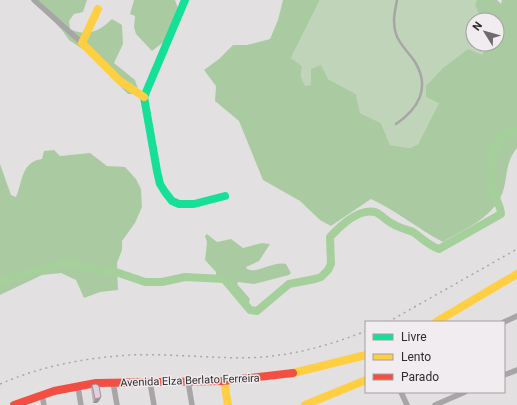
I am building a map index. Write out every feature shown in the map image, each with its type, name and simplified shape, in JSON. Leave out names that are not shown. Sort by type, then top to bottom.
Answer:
[{"type":"street","points":[[34,0],[136,94],[144,97]]},
{"type":"street","points":[[185,0],[144,97],[160,184],[172,201],[179,204],[194,204],[225,196]]},
{"type":"street","points":[[82,43],[98,9]]},
{"type":"street","points":[[438,321],[517,274]]},
{"type":"street","points":[[505,322],[517,316]]},
{"type":"street","name":"Avenida Elza Berlato Ferreira","points":[[14,405],[42,395],[78,386],[113,382],[224,381],[311,371],[365,355]]},
{"type":"street","points":[[505,376],[517,370]]},
{"type":"street","points":[[305,405],[365,380]]},
{"type":"street","points":[[224,381],[228,405]]},
{"type":"street","points":[[113,382],[117,405]]},
{"type":"street","points":[[150,382],[154,405]]},
{"type":"street","points":[[188,382],[192,405]]},
{"type":"street","points":[[78,386],[81,405]]},
{"type":"street","points":[[402,393],[407,405]]},
{"type":"street","points":[[435,405],[463,393]]},
{"type":"street","points":[[42,395],[44,405]]},
{"type":"lane","points":[[396,124],[408,116],[414,108],[421,94],[423,81],[416,63],[396,34],[393,18],[397,0]]},
{"type":"green space","points":[[33,0],[87,0],[83,12],[74,14],[69,21],[70,29],[76,31],[88,33],[93,32],[103,27],[112,19],[122,25],[123,44],[114,63],[135,80],[139,92],[128,94],[84,50],[69,40],[62,30]]},
{"type":"green space","points":[[134,0],[175,0],[179,11],[166,40],[152,51],[136,34],[134,27],[135,16],[130,14]]},
{"type":"green space","points":[[283,0],[320,0],[291,58],[302,66],[301,77],[305,86],[311,85],[311,69],[321,65],[328,79],[356,94],[360,113],[381,123],[390,145],[410,148],[418,144],[439,103],[426,97],[426,86],[443,68],[465,51],[475,52],[482,55],[484,52],[505,52],[505,12],[478,12],[475,4],[477,0],[497,0],[501,4],[502,0],[517,0],[517,148],[509,162],[504,188],[495,206],[479,221],[443,242],[371,199],[331,226],[320,220],[300,201],[263,180],[239,121],[215,101],[216,86],[204,70],[219,59],[233,45],[247,45],[270,39],[278,20]]},
{"type":"green space","points":[[320,0],[477,0],[475,4],[478,12],[465,12],[465,52],[484,52],[439,103],[418,144],[410,148],[390,145],[381,123],[360,113],[356,94],[328,79],[305,87],[301,77],[302,66],[291,58]]},
{"type":"green space","points":[[54,150],[60,156],[90,153],[107,166],[125,167],[136,179],[141,189],[142,207],[135,223],[122,241],[122,250],[117,263],[118,290],[100,292],[84,298],[76,280],[61,273],[42,275],[0,295],[0,164],[11,195],[16,197],[26,168],[35,161],[42,159],[44,151]]},
{"type":"green space","points":[[207,234],[217,242],[231,239],[243,248],[262,243],[270,244],[259,261],[246,267],[247,269],[256,270],[276,264],[286,264],[291,273],[289,275],[254,284],[238,282],[237,284],[250,299],[248,304],[243,302],[231,288],[216,279],[216,272],[205,260],[207,242],[205,236]]},
{"type":"building","points":[[96,384],[99,386],[101,397],[95,399],[92,385]]},
{"type":"waterway","points":[[0,281],[70,262],[86,268],[113,271],[145,282],[162,282],[185,277],[224,279],[250,310],[257,311],[289,284],[321,277],[328,270],[331,264],[330,237],[344,223],[356,215],[369,211],[375,212],[390,223],[413,232],[439,249],[501,214],[492,188],[490,171],[491,162],[497,144],[502,138],[509,133],[517,131]]},
{"type":"railway","points":[[390,321],[517,249]]},
{"type":"railway","points":[[0,384],[32,372],[96,358],[130,355],[230,358],[276,356],[316,348],[365,331]]},
{"type":"traffic: fast","points":[[185,0],[144,97],[157,171],[160,184],[165,192],[172,201],[179,204],[194,204],[225,196]]},
{"type":"traffic: slow","points":[[98,9],[82,43],[120,81],[144,97]]},
{"type":"traffic: slow","points":[[438,321],[517,274]]},
{"type":"traffic: slow","points":[[293,373],[365,355]]},
{"type":"traffic: slow","points":[[305,405],[365,380]]},
{"type":"traffic: slow","points":[[224,381],[228,405]]},
{"type":"traffic: jam","points":[[14,405],[54,391],[96,383],[223,381],[293,373]]}]
